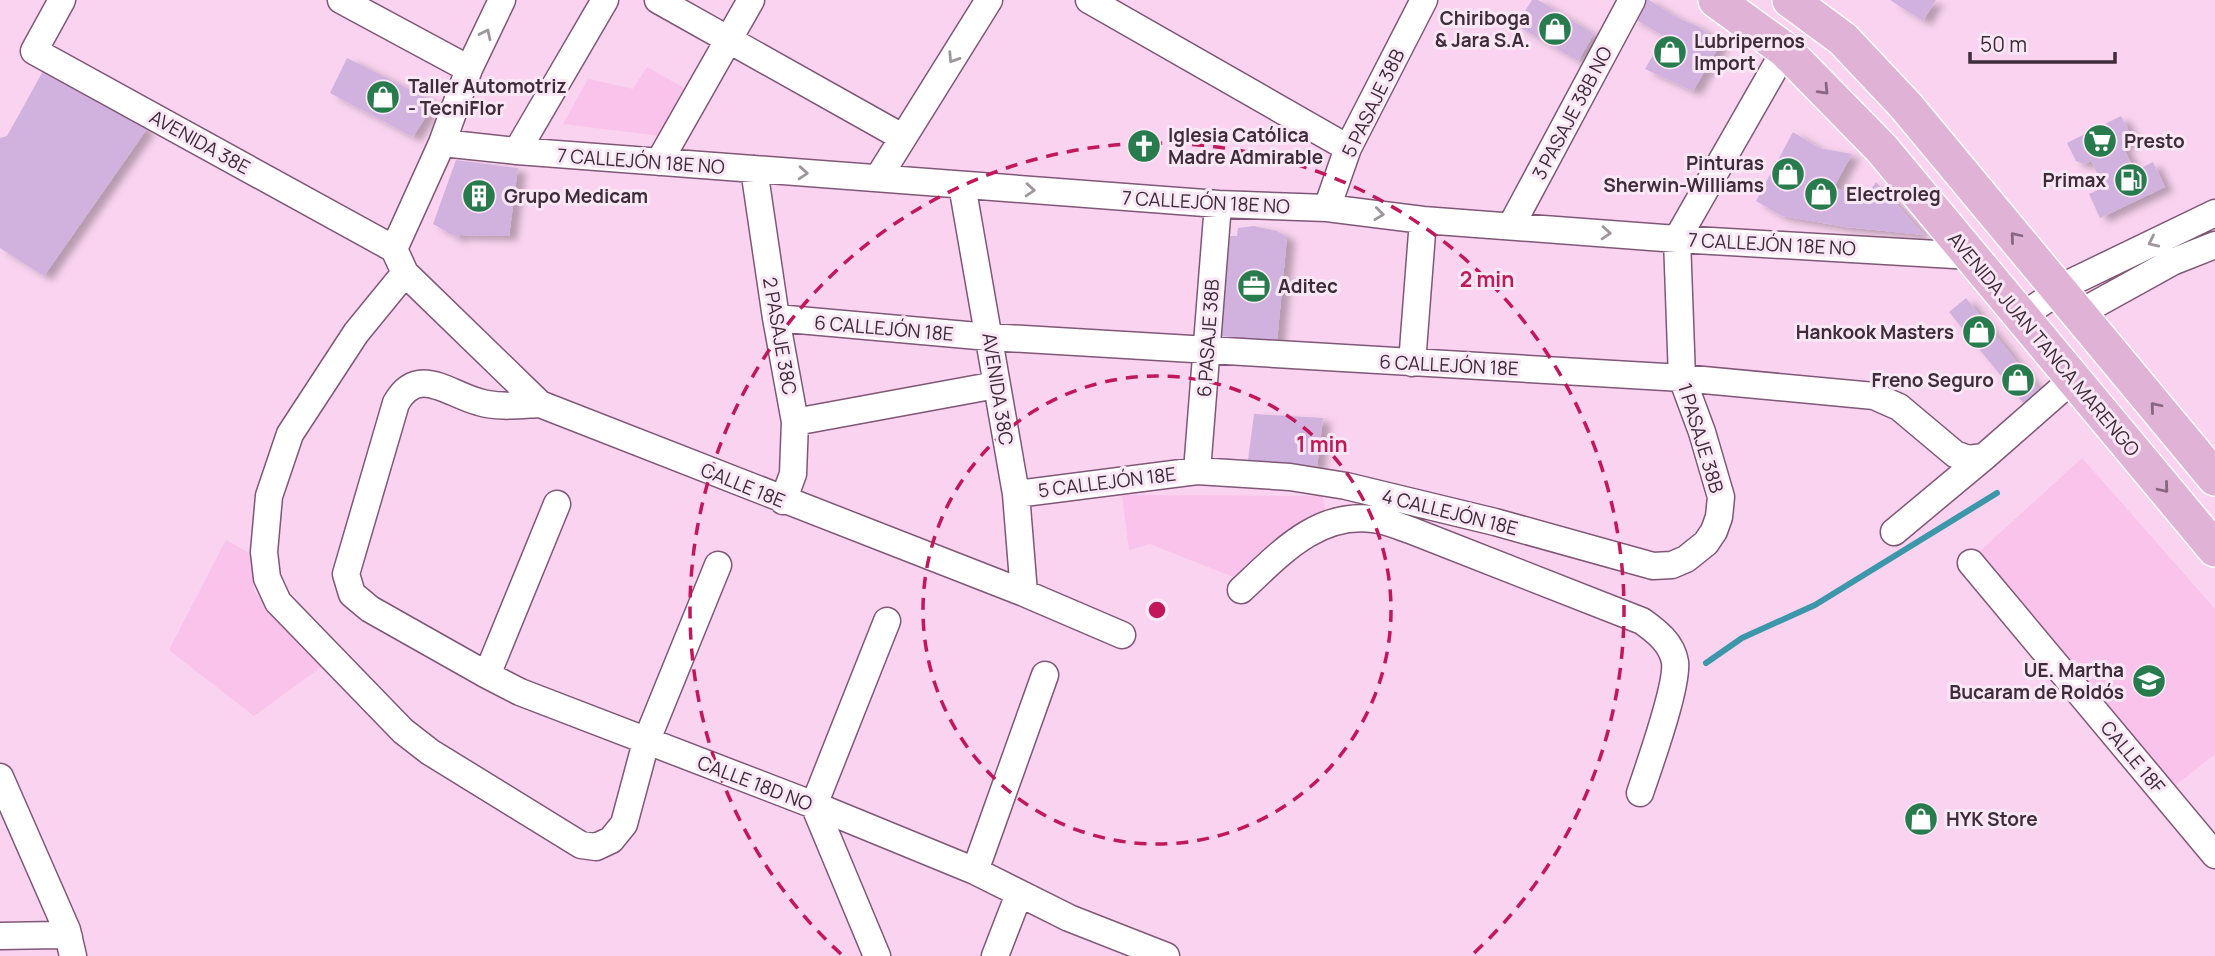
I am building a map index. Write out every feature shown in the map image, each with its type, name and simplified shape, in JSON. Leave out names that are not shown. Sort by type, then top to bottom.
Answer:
[{"type":"main road","name":"AVENIDA JUAN TANCA MARENGO","points":[[1716,0],[1785,50],[1882,149],[2215,549]]},
{"type":"main road","points":[[1790,0],[1843,38],[1906,106],[2215,478]]},
{"type":"street","name":"AVENIDA 38E","points":[[62,0],[34,51],[394,248]]},
{"type":"street","points":[[341,0],[469,69]]},
{"type":"street","points":[[502,0],[469,69],[442,143],[394,248],[405,273],[356,333],[290,434],[269,496],[264,552],[267,578],[278,602],[402,731],[430,752],[581,845],[596,847],[611,840],[624,824],[646,742],[718,565]]},
{"type":"street","points":[[517,151],[605,0]]},
{"type":"street","points":[[658,0],[902,137]]},
{"type":"street","points":[[659,162],[751,0]]},
{"type":"street","points":[[1089,0],[1348,148]]},
{"type":"street","name":"5 PASAJE 38B","points":[[1327,208],[1348,148],[1424,0]]},
{"type":"street","name":"3 PASAJE 38B NO","points":[[1511,226],[1632,0]]},
{"type":"street","points":[[878,178],[978,4]]},
{"type":"street","points":[[1677,239],[1785,50]]},
{"type":"street","name":"7 CALLEJÓN 18E NO","points":[[442,143],[1217,204],[1327,208],[1423,220],[1677,239],[1971,256]]},
{"type":"street","name":"2 PASAJE 38C","points":[[754,169],[776,318],[795,422],[793,474],[783,501]]},
{"type":"street","name":"AVENIDA 38C","points":[[962,185],[1016,494],[1024,593]]},
{"type":"street","name":"6 PASAJE 38B","points":[[1197,471],[1217,204]]},
{"type":"street","points":[[2068,302],[2215,213]]},
{"type":"street","points":[[1412,363],[1423,220]]},
{"type":"street","name":"1 PASAJE 38B","points":[[1677,239],[1682,378],[1702,432],[1721,497],[1714,531],[1697,552]]},
{"type":"street","points":[[2022,316],[2068,302],[2215,245]]},
{"type":"street","name":"CALLE 18E","points":[[405,273],[540,404],[1024,593],[1122,635]]},
{"type":"street","name":"6 CALLEJÓN 18E","points":[[776,318],[989,337],[1682,378],[1874,396],[1899,407],[1955,454],[1968,458],[1984,457]]},
{"type":"street","points":[[1894,532],[2074,378]]},
{"type":"street","name":"CALLE 18D NO","points":[[540,404],[506,406],[480,402],[427,383],[413,384],[402,392],[396,404],[346,574],[352,594],[370,609],[486,676],[520,692],[814,805],[975,871],[1079,922],[1166,956]]},
{"type":"street","points":[[795,422],[996,385]]},
{"type":"street","name":"4 CALLEJÓN 18E","points":[[1197,471],[1290,477],[1346,486],[1495,522],[1653,566],[1672,565],[1697,552]]},
{"type":"street","name":"5 CALLEJÓN 18E","points":[[1016,494],[1197,471]]},
{"type":"street","points":[[1344,518],[1346,486]]},
{"type":"street","points":[[486,676],[557,504]]},
{"type":"street","points":[[1241,590],[1286,548],[1312,529],[1344,518],[1375,519],[1410,530],[1642,621],[1670,647],[1675,663],[1673,683],[1640,793]]},
{"type":"street","points":[[1482,558],[1495,522]]},
{"type":"street","name":"CALLE 18F","points":[[1971,563],[2215,855]]},
{"type":"street","points":[[877,956],[814,805],[887,621]]},
{"type":"street","points":[[975,871],[1045,675]]},
{"type":"street","points":[[0,777],[68,951]]},
{"type":"street","points":[[995,956],[1019,894]]},
{"type":"street","points":[[0,936],[57,934],[68,951]]},
{"type":"shaded area","points":[[647,67],[686,89],[661,136],[563,124],[588,79],[633,89]]},
{"type":"shaded area","name":"UE. Martha Bucaram de Roldós","points":[[2082,458],[2215,609],[2215,754],[2172,788],[1978,553]]},
{"type":"shaded area","points":[[1122,495],[1323,496],[1326,516],[1241,580],[1150,544],[1129,550]]},
{"type":"shaded area","points":[[226,540],[253,555],[254,591],[325,664],[254,716],[169,650]]},
{"type":"building","name":"Chiriboga & Jara S.A.","points":[[1532,0],[1538,0],[1594,34],[1578,61],[1516,25]]},
{"type":"building","points":[[1640,0],[1649,0],[1676,17],[1699,27],[1721,43],[1693,91],[1645,69],[1664,36],[1631,17]]},
{"type":"building","points":[[1890,0],[1936,0],[1923,21]]},
{"type":"building","name":"Taller Automotriz - TecniFlor","points":[[347,58],[435,102],[413,137],[330,93]]},
{"type":"building","points":[[47,64],[147,129],[44,276],[0,248],[0,138],[7,136]]},
{"type":"building","name":"Primax","points":[[2121,116],[2133,139],[2122,145],[2135,171],[2153,162],[2165,187],[2100,218],[2089,194],[2104,187],[2091,161],[2084,164],[2076,161],[2067,143]]},
{"type":"building","points":[[1793,132],[1819,148],[1852,154],[1834,187],[1863,201],[1876,182],[1924,235],[1846,227],[1782,216],[1756,201]]},
{"type":"building","name":"Grupo Medicam","points":[[456,160],[518,168],[509,236],[460,235],[458,238],[433,224]]},
{"type":"building","name":"Aditec","points":[[1254,226],[1277,231],[1287,237],[1277,341],[1221,336],[1230,236],[1237,236],[1238,228]]},
{"type":"building","points":[[1966,298],[2044,396],[2028,409],[1949,312]]},
{"type":"building","points":[[1254,414],[1323,418],[1317,467],[1248,460]]},
{"type":"waterway","points":[[1706,663],[1742,638],[1815,605],[1997,493]]},
{"type":"place","name":"Chiriboga & Jara S.A.","points":[[1555,29]]},
{"type":"place","name":"Lubripernos Import","points":[[1670,52]]},
{"type":"place","name":"Taller Automotriz - TecniFlor","points":[[383,97]]},
{"type":"place","name":"Presto","points":[[2100,141]]},
{"type":"place","name":"Iglesia Católica Madre Admirable","points":[[1144,146]]},
{"type":"place","name":"Pinturas Sherwin-Williams","points":[[1788,174]]},
{"type":"place","name":"Primax","points":[[2131,180]]},
{"type":"place","name":"Electroleg","points":[[1821,194]]},
{"type":"place","name":"Grupo Medicam","points":[[479,196]]},
{"type":"place","name":"Aditec","points":[[1254,286]]},
{"type":"place","name":"Hankook Masters","points":[[1979,332]]},
{"type":"place","name":"Freno Seguro","points":[[2018,380]]},
{"type":"place","name":"UE. Martha Bucaram de Roldós","points":[[2149,681]]},
{"type":"place","name":"HYK Store","points":[[1921,819]]}]
